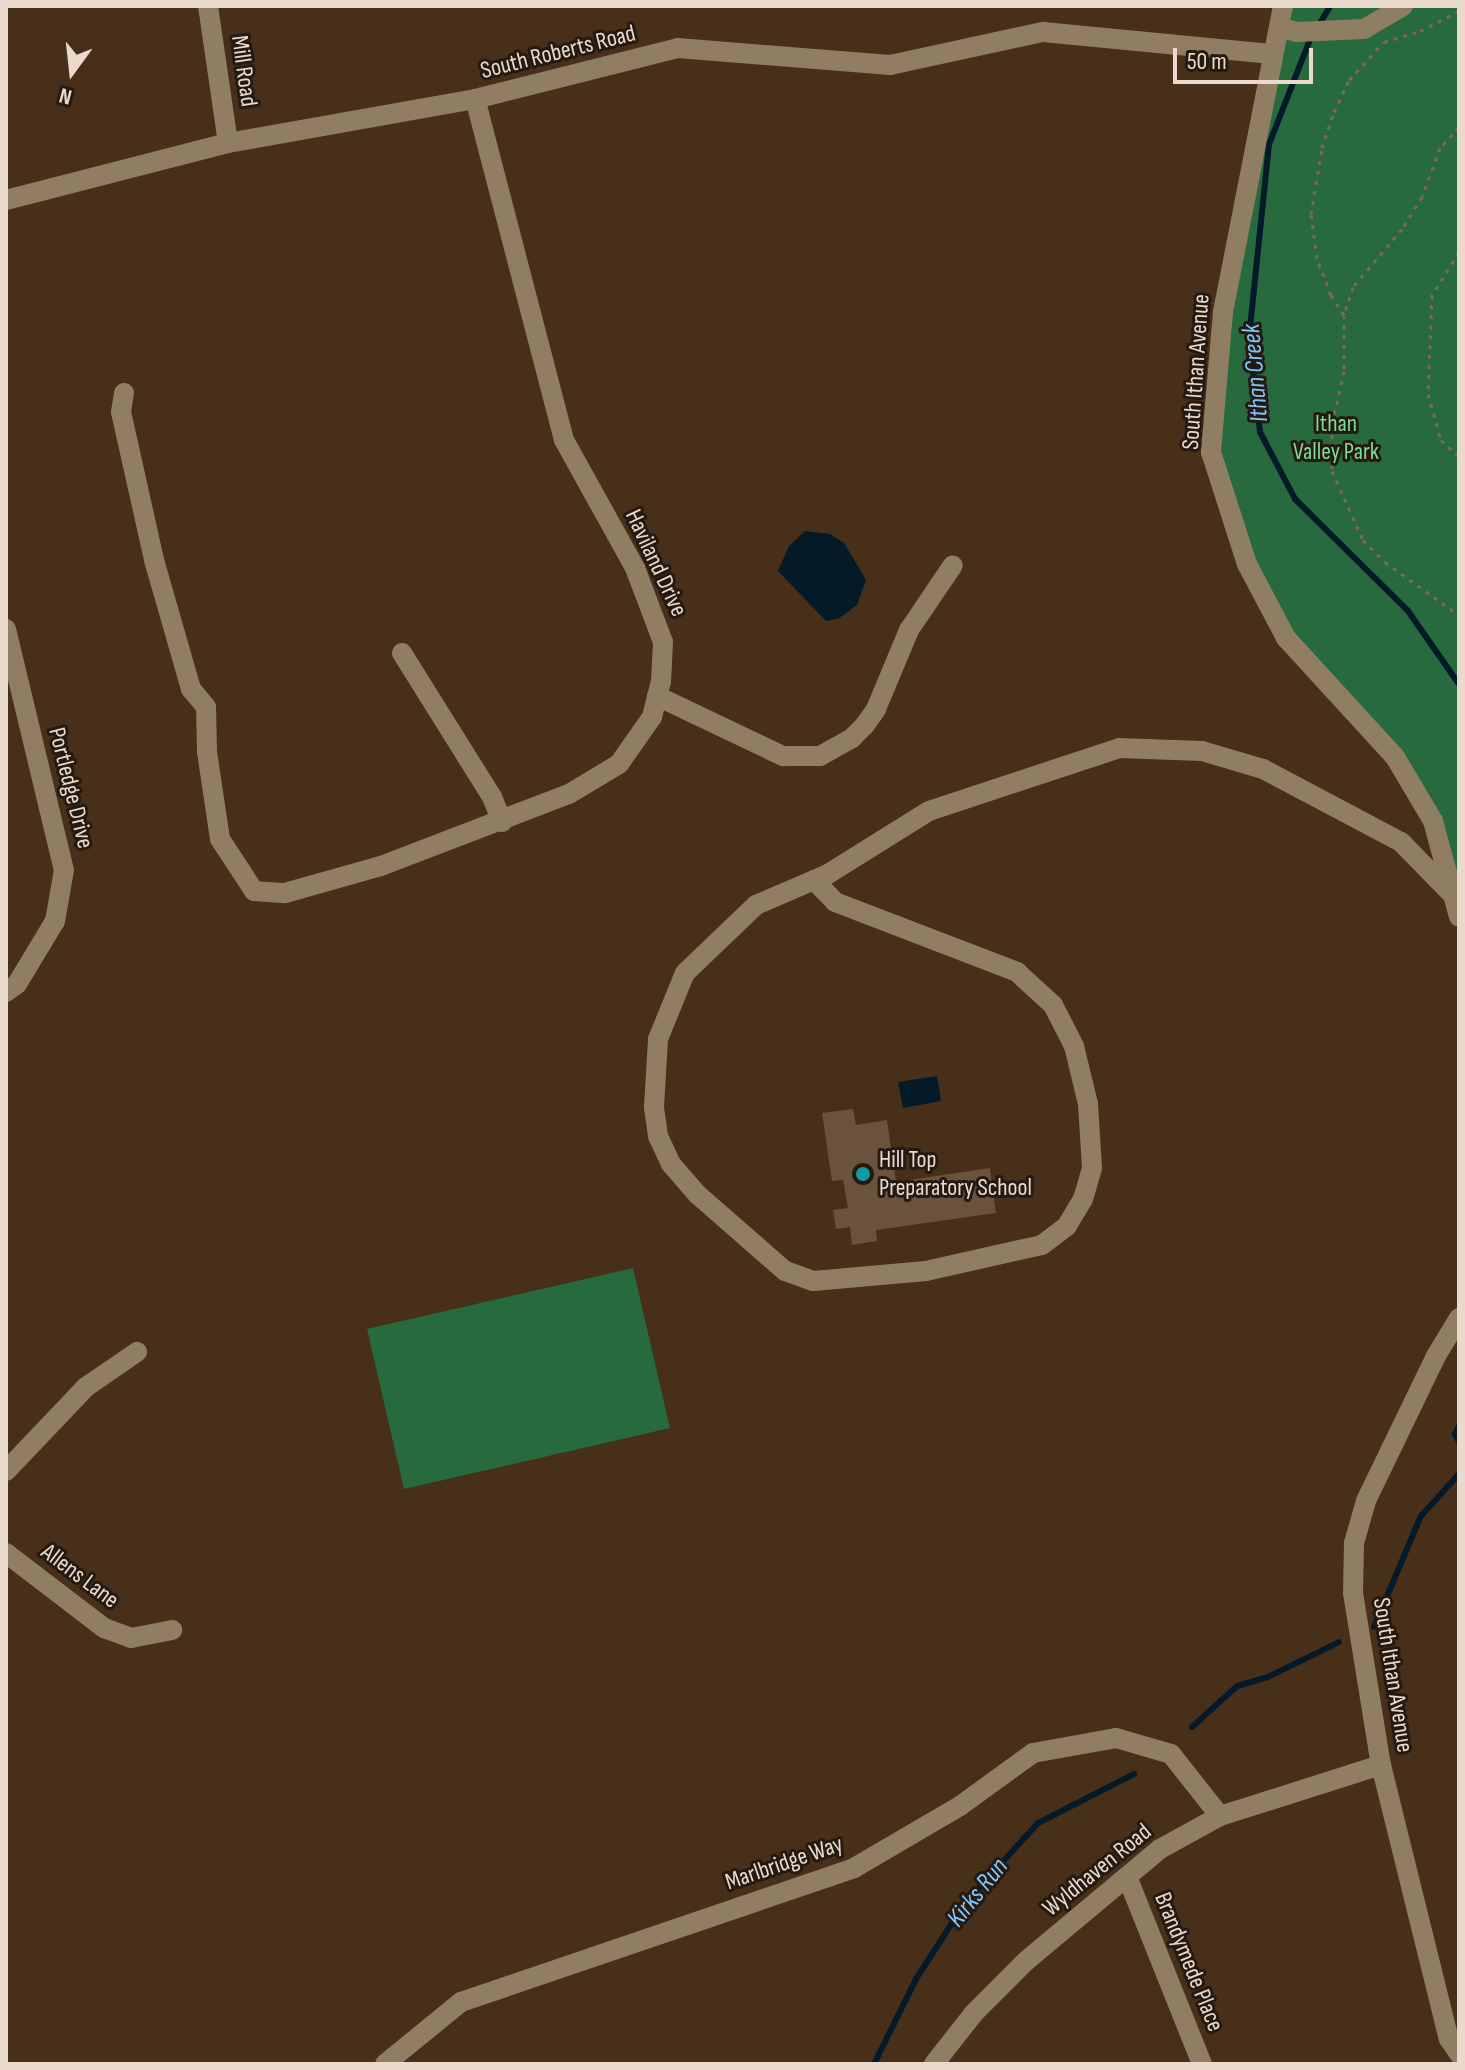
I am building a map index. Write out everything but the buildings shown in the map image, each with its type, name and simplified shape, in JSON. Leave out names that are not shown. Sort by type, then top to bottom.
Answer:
[{"type":"street","name":"Mill Road","points":[[208,6],[228,143]]},
{"type":"street","name":"South Ithan Avenue","points":[[1283,6],[1287,29],[1272,54],[1223,312],[1211,452],[1247,564],[1286,638],[1395,757],[1433,821],[1459,917]]},
{"type":"street","points":[[1287,29],[1364,29],[1403,6]]},
{"type":"street","name":"South Roberts Road","points":[[6,200],[228,143],[475,99],[678,48],[890,65],[1043,32],[1272,54]]},
{"type":"street","name":"Haviland Drive","points":[[124,393],[121,412],[154,560],[191,689],[206,707],[207,752],[220,839],[254,891],[285,893],[348,877],[502,822],[569,794],[619,764],[652,717],[663,642],[635,568],[564,440],[475,99]]},
{"type":"street","points":[[657,696],[783,756],[820,756],[852,738],[865,725],[876,709],[909,630],[953,565]]},
{"type":"street","name":"Portledge Drive","points":[[6,629],[64,870],[55,921],[17,984],[6,992]]},
{"type":"street","points":[[402,653],[492,797],[502,822]]},
{"type":"street","points":[[814,880],[835,902],[1017,972],[1053,1005],[1074,1046],[1088,1104],[1092,1168],[1083,1199],[1067,1226],[1042,1245],[926,1271],[813,1281],[785,1271],[697,1194],[671,1164],[658,1136],[654,1107],[658,1039],[685,973],[756,905],[814,880],[929,811],[1119,748],[1202,751],[1263,769],[1401,842],[1452,894]]},
{"type":"street","name":"South Ithan Avenue","points":[[1459,1318],[1436,1356],[1366,1501],[1354,1543],[1353,1593],[1381,1765],[1449,2039],[1459,2054]]},
{"type":"street","points":[[6,1471],[86,1387],[137,1352]]},
{"type":"street","name":"Allens Lane","points":[[6,1553],[104,1628],[131,1638],[172,1630]]},
{"type":"street","name":"Marlbridge Way","points":[[385,2064],[461,2002],[854,1868],[960,1806],[1033,1753],[1116,1738],[1171,1754],[1220,1816]]},
{"type":"street","name":"Wyldhaven Road","points":[[934,2064],[974,2013],[1026,1961],[1128,1879],[1160,1849],[1220,1816],[1381,1765]]},
{"type":"street","name":"Brandymede Place","points":[[1128,1879],[1202,2064]]},
{"type":"path","points":[[1344,315],[1331,295],[1317,258],[1311,214],[1322,148],[1334,112],[1349,80],[1384,42],[1420,31],[1459,11]]},
{"type":"path","points":[[1459,127],[1440,148],[1422,197],[1402,229],[1353,287],[1344,315],[1344,371],[1332,425],[1332,471],[1363,540],[1385,562],[1459,615]]},
{"type":"path","points":[[1459,252],[1432,295],[1428,394],[1441,440],[1459,457]]},
{"type":"green space","name":"Ithan Valley Park","points":[[1283,6],[1459,6],[1459,917],[1433,820],[1395,757],[1286,638],[1211,452],[1223,312]]},
{"type":"green space","points":[[633,1268],[670,1428],[404,1489],[367,1329]]},
{"type":"water","points":[[805,531],[830,534],[844,543],[866,580],[857,605],[838,619],[826,621],[778,571],[789,546]]},
{"type":"water","points":[[937,1076],[941,1101],[903,1108],[898,1082]]},
{"type":"waterway","name":"Ithan Creek","points":[[1317,28],[1330,6]]},
{"type":"waterway","name":"Ithan Creek","points":[[1311,37],[1269,144],[1249,337],[1260,432],[1295,499],[1408,611],[1459,684]]},
{"type":"waterway","name":"Ithan Creek","points":[[1459,1426],[1455,1434],[1459,1442]]},
{"type":"waterway","name":"Kirks Run","points":[[1374,1627],[1421,1516],[1459,1474]]},
{"type":"waterway","name":"Kirks Run","points":[[1192,1727],[1237,1686],[1268,1677],[1339,1642]]},
{"type":"waterway","name":"Kirks Run","points":[[874,2064],[916,1979],[965,1903],[1038,1823],[1134,1774]]},
{"type":"place","name":"Hill Top Preparatory School","points":[[863,1174]]}]
